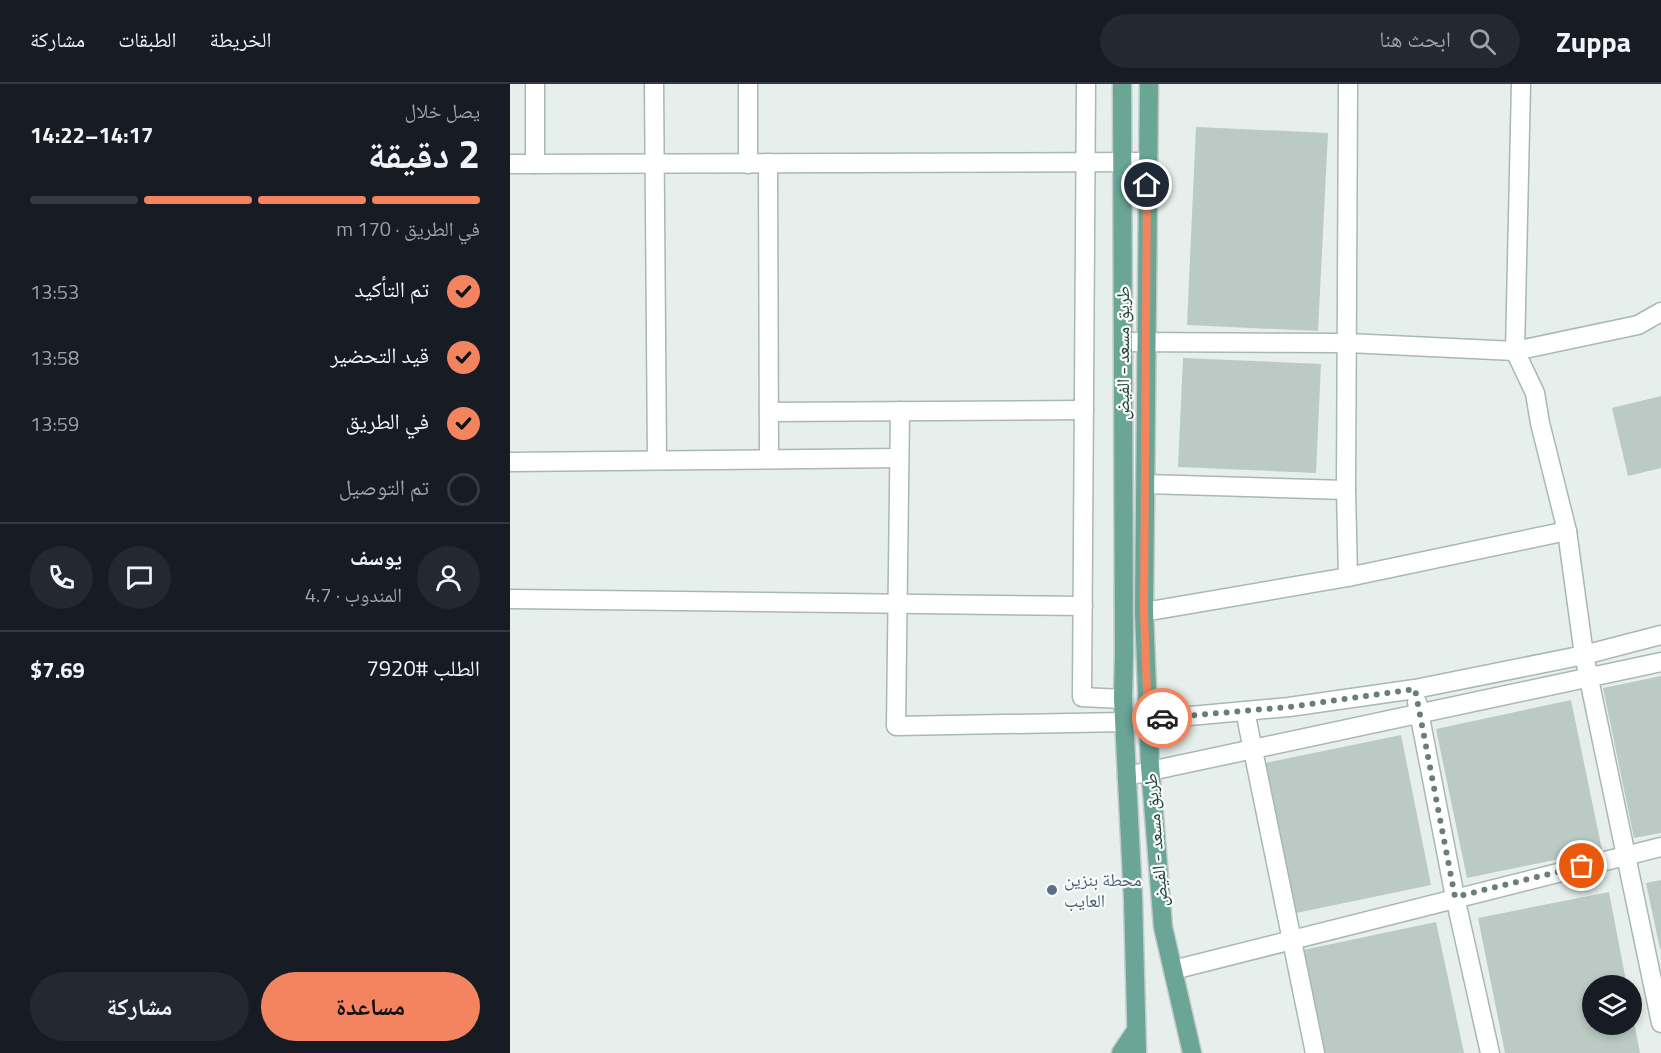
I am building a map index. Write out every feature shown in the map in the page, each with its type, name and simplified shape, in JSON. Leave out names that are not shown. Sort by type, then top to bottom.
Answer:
[{"type":"main road","name":"طريق مسعد - الفيض","points":[[1122,84],[1123,699],[1133,898],[1137,1053]]},
{"type":"main road","name":"طريق مسعد - الفيض","points":[[1149,84],[1144,612],[1150,771],[1163,927],[1192,1053]]},
{"type":"main road","points":[[1121,1053],[1135,1032]]},
{"type":"street","points":[[535,84],[535,164]]},
{"type":"street","points":[[654,84],[657,460]]},
{"type":"street","points":[[748,84],[748,164]]},
{"type":"street","points":[[1086,84],[1082,697],[1123,699]]},
{"type":"street","points":[[1348,84],[1346,490],[1348,577]]},
{"type":"street","points":[[1521,84],[1515,351],[1535,393],[1540,423],[1568,531],[1588,678],[1661,1023]]},
{"type":"street","points":[[510,164],[1147,162]]},
{"type":"street","points":[[768,163],[769,459]]},
{"type":"street","points":[[1122,342],[1348,343],[1515,351],[1638,326],[1661,312]]},
{"type":"street","points":[[768,412],[1084,410]]},
{"type":"street","points":[[900,411],[896,726],[1124,722],[1245,711],[1415,689],[1584,654],[1661,635]]},
{"type":"street","points":[[510,462],[899,458]]},
{"type":"street","points":[[1146,484],[1346,490]]},
{"type":"street","points":[[1144,612],[1348,577],[1568,531]]},
{"type":"street","points":[[510,599],[1083,606]]},
{"type":"street","points":[[1127,776],[1661,662]]},
{"type":"street","points":[[1415,689],[1455,897],[1490,1053]]},
{"type":"street","points":[[1245,711],[1315,1053]]},
{"type":"street","points":[[1173,970],[1455,897],[1661,847]]},
{"type":"building","points":[[1196,127],[1328,133],[1318,331],[1187,325]]},
{"type":"building","points":[[1183,358],[1321,364],[1316,473],[1178,467]]},
{"type":"building","points":[[1661,396],[1661,468],[1628,476],[1612,408]]},
{"type":"building","points":[[1661,676],[1661,833],[1634,838],[1603,688]]},
{"type":"building","points":[[1571,700],[1602,850],[1467,878],[1436,729]]},
{"type":"building","points":[[1401,735],[1431,885],[1296,913],[1265,763]]},
{"type":"building","points":[[1661,880],[1661,949],[1660,949],[1646,883]]},
{"type":"building","points":[[1609,892],[1625,975],[1582,975],[1582,1035],[1636,1035],[1640,1053],[1505,1053],[1478,918]]},
{"type":"building","points":[[1436,922],[1464,1053],[1325,1053],[1303,950]]},
{"type":"way so far","points":[[1162,718],[1289,707],[1415,689],[1455,897],[1582,866]]},
{"type":"place","name":"محطة بنزين العايب","points":[[1052,890]]},
{"type":"route","points":[[1147,185],[1144,612],[1148,719],[1162,718]]}]
